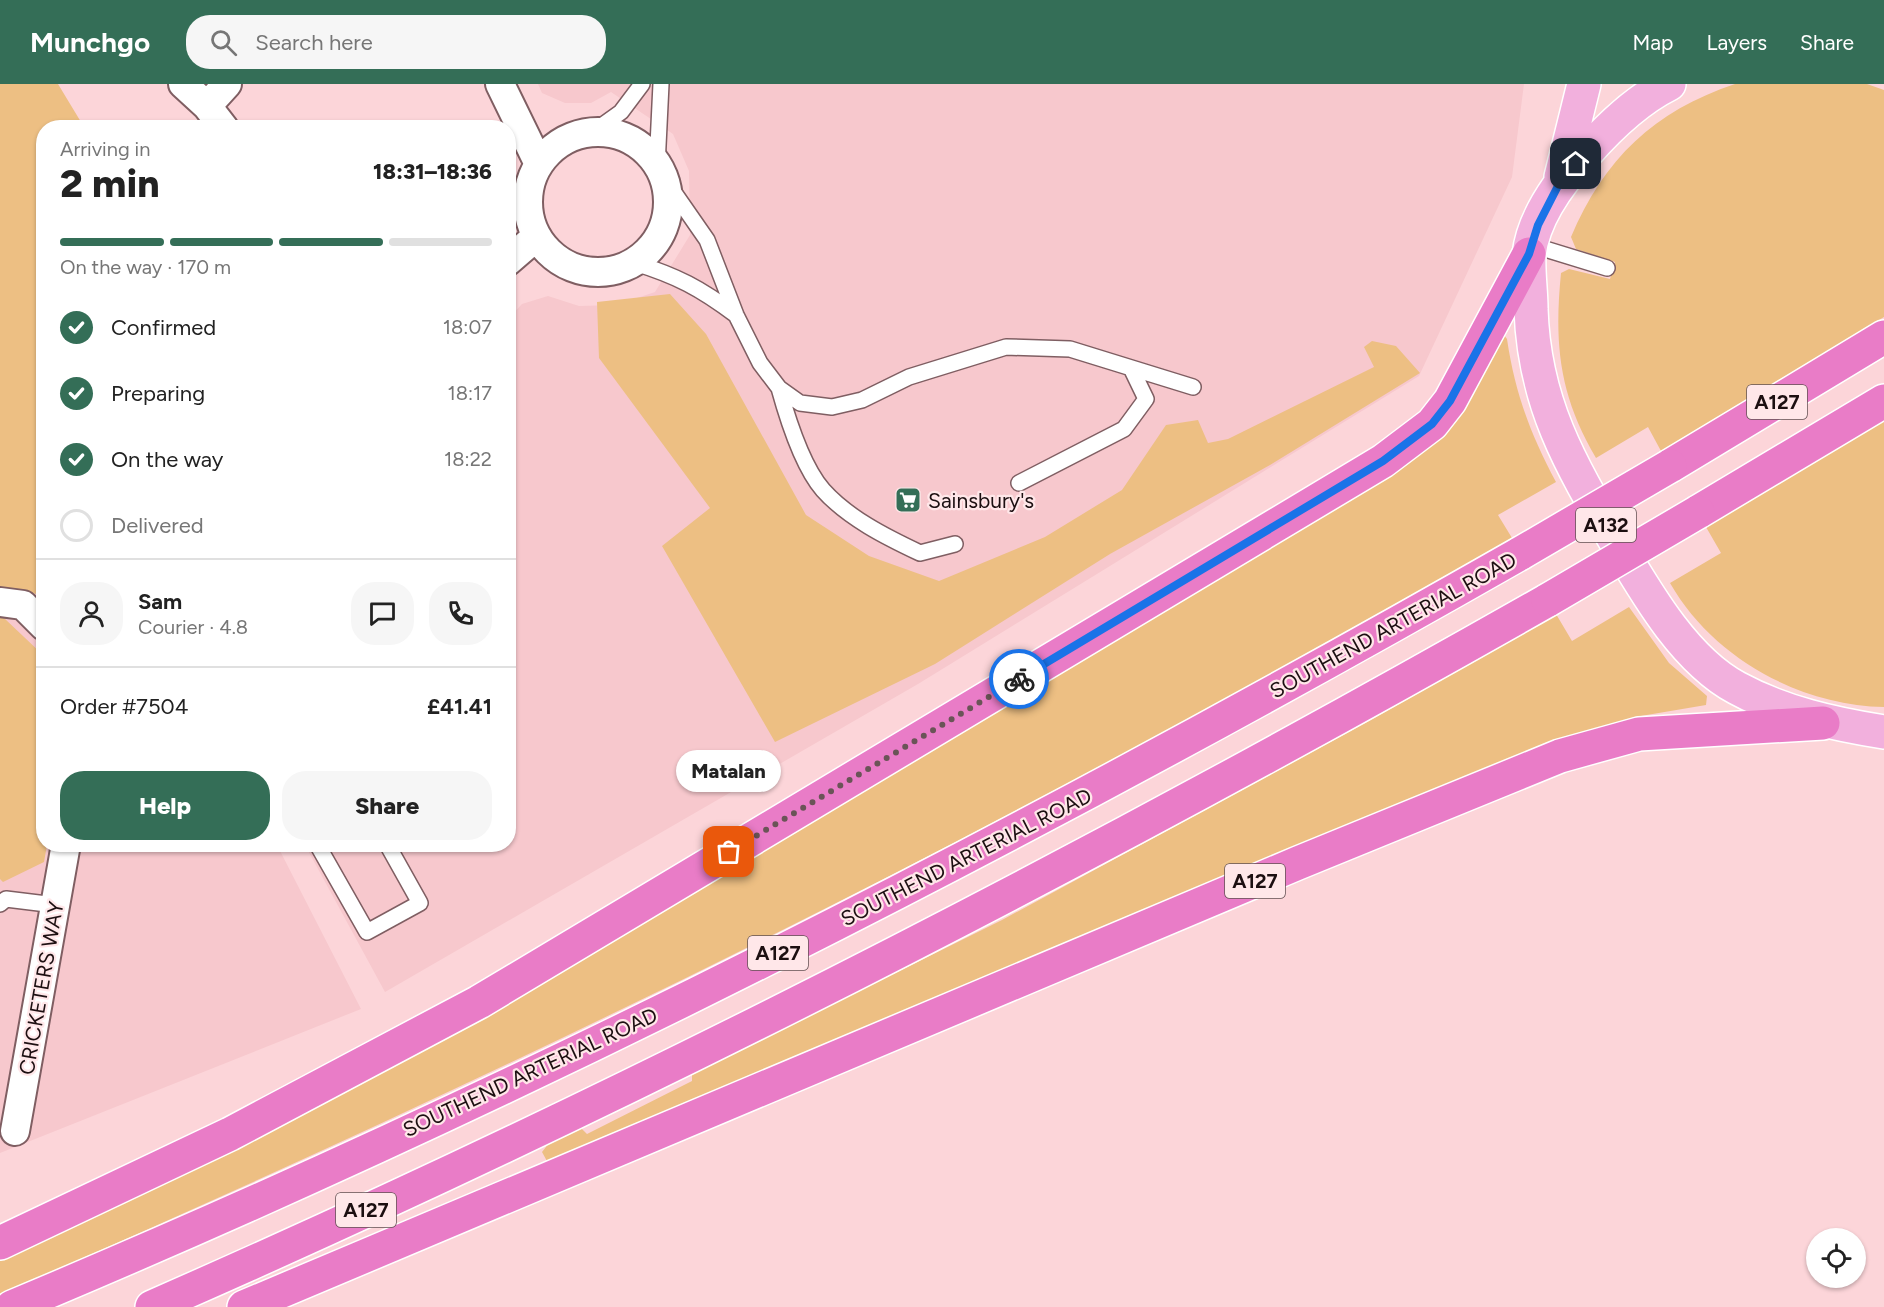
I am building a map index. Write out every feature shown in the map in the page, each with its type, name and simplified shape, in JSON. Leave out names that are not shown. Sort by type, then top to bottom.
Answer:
[{"type":"highway","points":[[0,1243],[230,1134],[479,1002],[1383,461],[1432,424],[1450,401],[1531,250]]},
{"type":"highway","name":"SOUTHEND ARTERIAL ROAD","points":[[12,1307],[399,1135],[821,932],[1158,756],[1521,553],[1884,337]]},
{"type":"highway","name":"A127","points":[[152,1307],[416,1187],[793,1006],[1177,808],[1548,600],[1884,401]]},
{"type":"highway","name":"A127","points":[[244,1307],[1298,863],[1560,756],[1606,741],[1639,734],[1824,723]]},
{"type":"main road","name":"A132","points":[[1584,84],[1560,182],[1538,225],[1531,250],[1532,332],[1536,366],[1545,402],[1568,457],[1645,590],[1681,640],[1736,688],[1824,723],[1884,732]]},
{"type":"main road","name":"A132","points":[[1560,182],[1619,120],[1656,91],[1669,84]]},
{"type":"street","points":[[183,84],[216,117],[227,84]]},
{"type":"street","points":[[500,84],[539,164]]},
{"type":"street","points":[[593,132],[623,136],[652,156],[662,174],[669,204],[662,233],[635,263],[606,273],[576,269],[553,257],[536,237],[528,213],[528,192],[539,164],[562,142],[593,132]]},
{"type":"street","points":[[516,254],[536,237]]},
{"type":"street","points":[[0,602],[23,605],[36,618]]},
{"type":"street","name":"CRICKETERS WAY","points":[[15,1131],[65,852]]},
{"type":"lane","points":[[593,132],[621,112],[642,84]]},
{"type":"lane","points":[[661,84],[662,174],[707,240],[736,315],[760,363],[779,388],[800,403],[832,407],[862,400],[909,377],[1006,347],[1070,349],[1193,387]]},
{"type":"lane","points":[[1531,250],[1607,268]]},
{"type":"lane","points":[[635,263],[679,277],[708,294],[736,315]]},
{"type":"lane","points":[[1019,483],[1124,429],[1146,399],[1132,370]]},
{"type":"lane","points":[[779,388],[788,422],[807,462],[821,488],[840,506],[889,538],[920,553],[955,543]]},
{"type":"lane","points":[[322,852],[367,932],[420,903],[391,852]]},
{"type":"lane","points":[[0,904],[6,899],[55,905]]},
{"type":"shaded area","points":[[0,84],[58,84],[80,120],[36,120],[36,594],[0,588]]},
{"type":"shaded area","points":[[538,84],[1524,84],[1512,177],[1419,376],[918,684],[385,992],[309,852],[516,852],[516,310],[522,304],[548,296],[579,306],[616,305],[655,292],[690,235],[689,171],[673,134],[611,92],[591,103],[565,103],[542,93]]},
{"type":"shaded area","points":[[1735,84],[1867,84],[1884,90],[1884,317],[1661,451],[1648,427],[1596,458],[1574,412],[1562,368],[1558,323],[1561,273],[1569,269],[1610,279],[1615,262],[1576,249],[1571,237],[1599,184],[1635,141],[1680,108]]},
{"type":"shaded area","points":[[670,294],[706,334],[806,515],[869,556],[939,581],[1045,537],[1122,490],[1166,425],[1198,420],[1208,443],[1228,439],[1374,367],[1364,347],[1372,341],[1396,346],[1420,373],[1270,465],[1110,554],[935,664],[775,742],[662,546],[710,508],[599,358],[597,302]]},
{"type":"shaded area","points":[[1504,335],[1507,339],[1514,377],[1525,412],[1538,447],[1556,482],[1498,515],[1512,538],[1142,744],[767,938],[386,1121],[0,1294],[0,1261],[245,1142],[486,1015],[1407,464],[1439,436],[1463,409],[1482,377],[1499,339]]},
{"type":"shaded area","points":[[1884,419],[1884,707],[1852,704],[1821,697],[1790,687],[1761,672],[1734,655],[1710,634],[1688,610],[1670,583],[1721,553],[1706,527]]},
{"type":"shaded area","points":[[0,570],[14,571],[36,591],[36,852],[281,852],[361,1009],[0,1153]]},
{"type":"shaded area","points":[[1629,607],[1669,663],[1707,696],[1706,705],[1635,717],[1552,741],[548,1163],[542,1152],[549,1143],[581,1128],[587,1134],[692,1081],[692,1074],[1002,920],[1371,720],[1556,614],[1572,641]]},
{"type":"shaded area","points":[[0,617],[4,618],[36,648],[36,852],[46,852],[44,862],[3,882],[0,879]]},
{"type":"way so far","points":[[729,852],[1019,679]]},
{"type":"place","name":"Sainsbury's","points":[[908,500]]},
{"type":"place","name":"Matalan","points":[[729,852]]},
{"type":"route","points":[[1019,679],[1383,461],[1432,424],[1450,401],[1468,370],[1529,254],[1538,225],[1560,182],[1576,164]]}]
